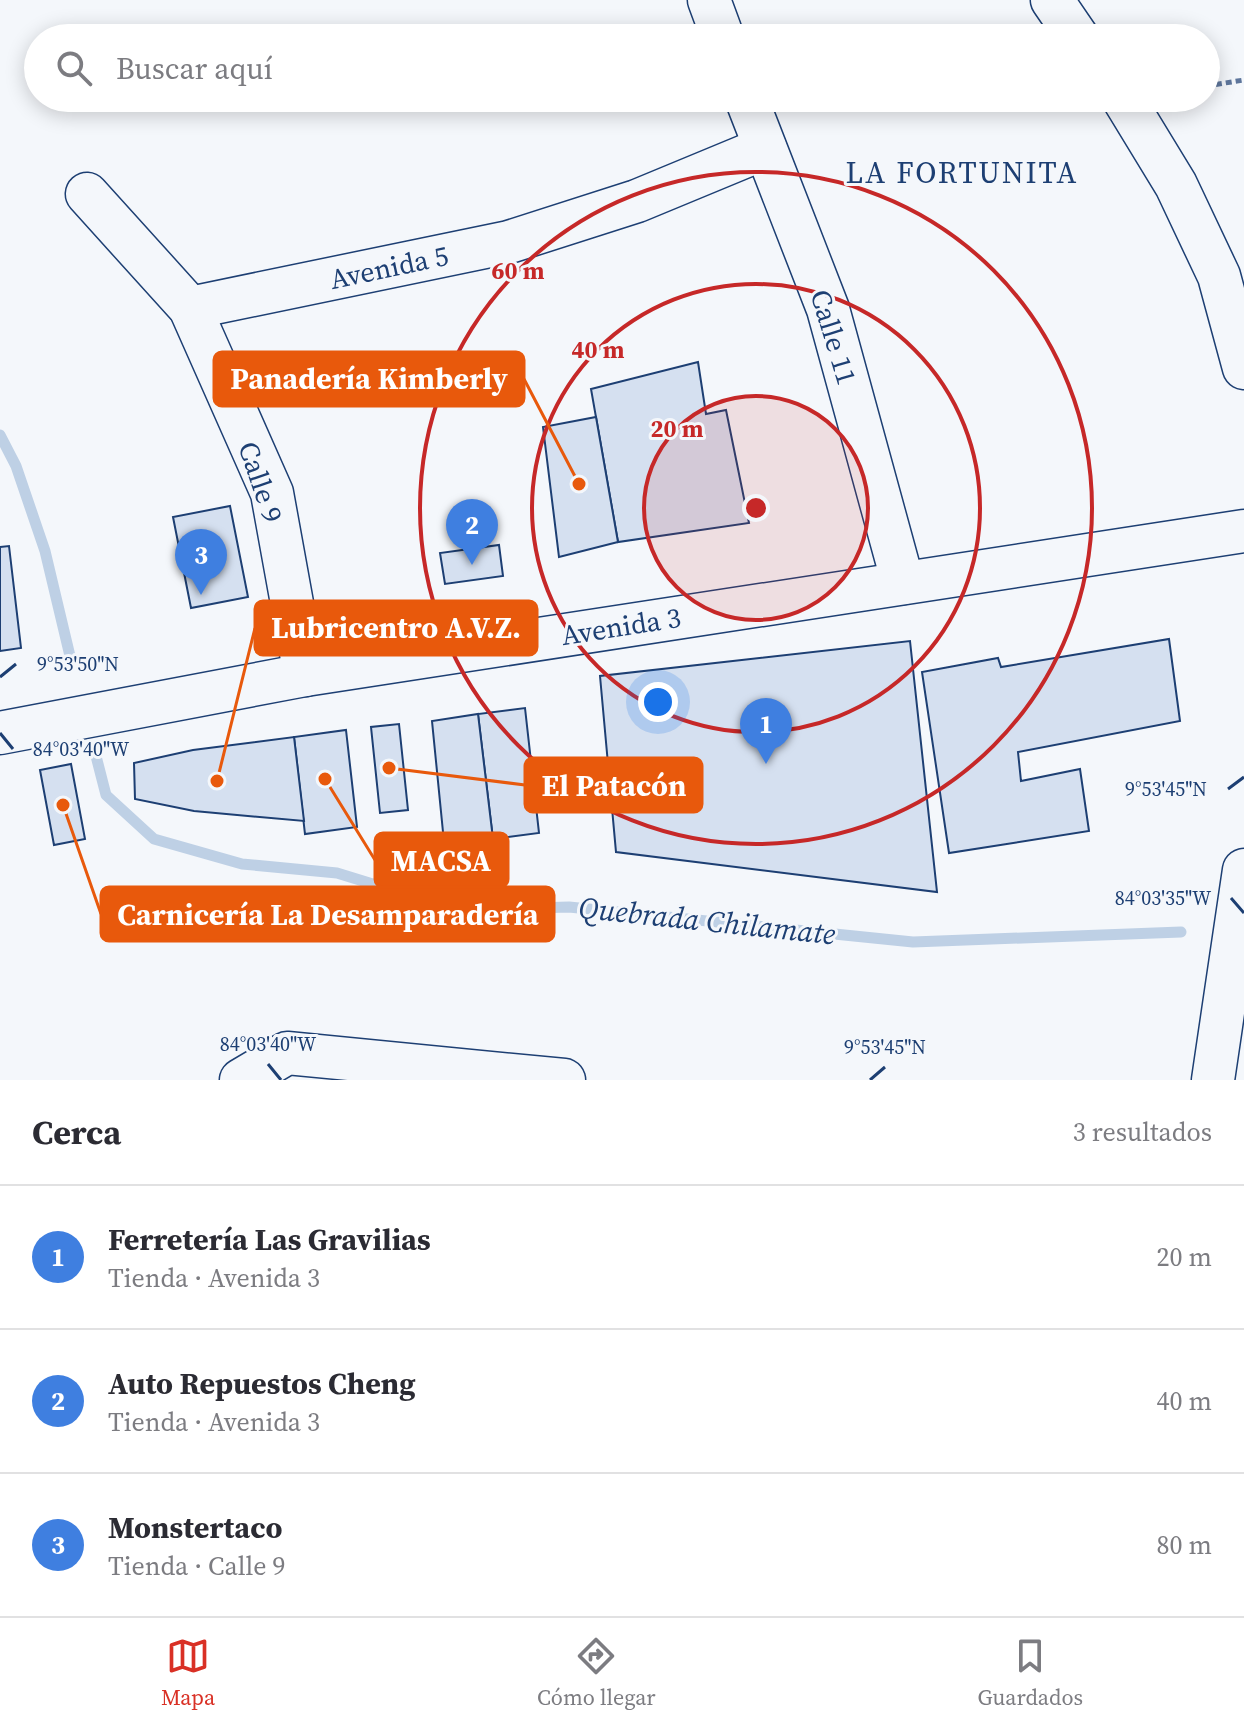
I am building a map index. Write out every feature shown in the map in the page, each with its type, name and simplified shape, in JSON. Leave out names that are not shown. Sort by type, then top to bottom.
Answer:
[{"type":"street","points":[[709,0],[718,24]]},
{"type":"street","points":[[1052,0],[1068,24]]},
{"type":"street","name":"Calle 11","points":[[751,112],[828,309],[903,583]]},
{"type":"street","points":[[1132,112],[1176,185],[1219,276],[1244,368]]},
{"type":"street","name":"Avenida 5","points":[[190,308],[509,242],[637,201],[765,148]]},
{"type":"street","name":"Calle 9","points":[[87,194],[190,308],[272,493],[305,675]]},
{"type":"street","name":"Avenida 3","points":[[0,733],[305,675],[1244,531]]},
{"type":"street","points":[[1207,1079],[1244,870]]},
{"type":"street","points":[[241,1080],[287,1053],[564,1080]]},
{"type":"path","points":[[1220,84],[1244,80]]},
{"type":"building","points":[[698,362],[706,414],[726,410],[749,523],[618,542],[591,389]]},
{"type":"building","points":[[596,417],[618,542],[559,557],[543,427]]},
{"type":"building","points":[[230,506],[248,597],[191,608],[173,517]]},
{"type":"building","points":[[499,545],[503,576],[445,584],[440,553]]},
{"type":"building","points":[[9,546],[21,648],[0,651],[0,547]]},
{"type":"building","points":[[1169,639],[1180,721],[1018,752],[1021,781],[1080,769],[1089,831],[949,853],[922,672],[998,658],[1001,667]]},
{"type":"building","points":[[910,641],[937,892],[616,852],[600,676]]},
{"type":"building","points":[[525,708],[539,833],[493,839],[478,714]]},
{"type":"building","points":[[478,714],[493,839],[444,842],[432,721]]},
{"type":"building","points":[[399,724],[408,810],[380,813],[371,727]]},
{"type":"building","points":[[346,730],[357,827],[305,834],[294,737]]},
{"type":"building","points":[[294,737],[304,821],[194,811],[135,799],[134,763],[193,750]]},
{"type":"building","points":[[71,764],[85,839],[54,845],[40,770]]},
{"type":"waterway","name":"Quebrada Chilamate","points":[[0,435],[16,466],[45,551],[70,656]]},
{"type":"waterway","name":"Quebrada Chilamate","points":[[96,756],[106,795],[154,839],[242,864],[337,873],[457,910],[569,907],[913,942],[1181,932]]},
{"type":"place","name":"Panadería Kimberly","points":[[579,484]]},
{"type":"place","name":"Auto Repuestos Cheng","points":[[472,565]]},
{"type":"place","name":"Monstertaco","points":[[201,595]]},
{"type":"place","name":"Ferretería Las Gravilias","points":[[766,764]]},
{"type":"place","name":"El Patacón","points":[[389,768]]},
{"type":"place","name":"MACSA","points":[[325,779]]},
{"type":"place","name":"Lubricentro A.V.Z.","points":[[217,781]]},
{"type":"place","name":"Carnicería La Desamparadería","points":[[63,805]]},
{"type":"district","name":"LA FORTUNITA","points":[[962,173]]}]
